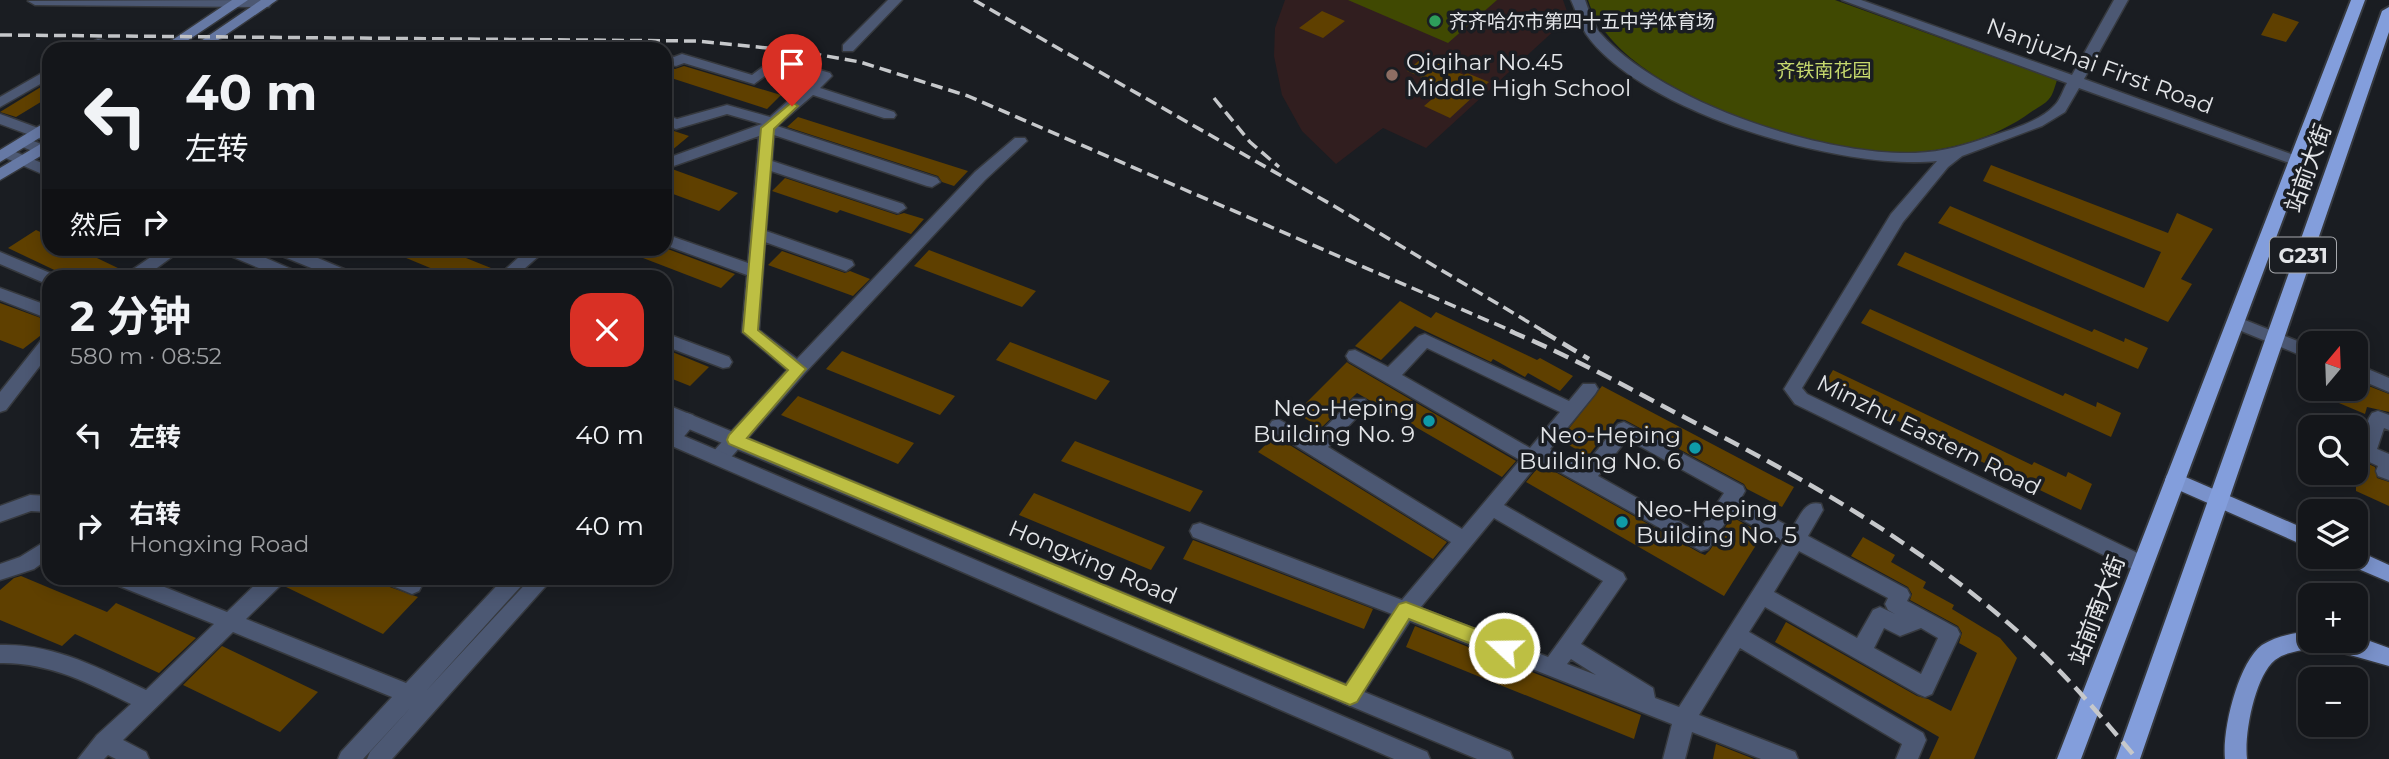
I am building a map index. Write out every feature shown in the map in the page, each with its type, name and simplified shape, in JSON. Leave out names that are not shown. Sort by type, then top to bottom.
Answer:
[{"type":"highway","name":"站前大街","points":[[2174,480],[2358,0]]},
{"type":"highway","name":"站前大街","points":[[2217,499],[2389,11]]},
{"type":"highway","name":"站前南大街","points":[[2069,759],[2174,480]]},
{"type":"highway","name":"G231","points":[[2128,759],[2217,499]]},
{"type":"main road","points":[[177,42],[237,2]]},
{"type":"main road","points":[[207,42],[267,2]]},
{"type":"main road","points":[[3,155],[23,142]]},
{"type":"main road","points":[[0,175],[42,143]]},
{"type":"main road","points":[[2174,480],[2298,535]]},
{"type":"main road","points":[[2368,565],[2389,574]]},
{"type":"main road","points":[[2236,759],[2236,733],[2252,670],[2270,651],[2283,644],[2298,642]]},
{"type":"main road","points":[[2368,650],[2389,657]]},
{"type":"street","points":[[848,48],[895,0]]},
{"type":"street","points":[[1578,0],[1579,10],[1592,34],[1611,52],[1674,95],[1721,117],[1822,147],[1888,158],[1932,158],[1957,153]]},
{"type":"street","name":"Nanjuzhai First Road","points":[[1849,0],[2297,161]]},
{"type":"street","name":"Minzhu Eastern Road","points":[[2121,0],[2060,108],[2037,123],[1957,153],[1943,164],[1897,218],[1793,389],[1801,400],[2143,565]]},
{"type":"street","points":[[35,1],[267,2]]},
{"type":"street","points":[[672,61],[676,62],[681,58],[754,80],[776,61],[825,76],[770,125],[672,161]]},
{"type":"street","points":[[0,103],[42,77]]},
{"type":"street","points":[[810,89],[889,114]]},
{"type":"street","points":[[672,123],[676,124],[727,109],[933,182]]},
{"type":"street","points":[[0,119],[42,138]]},
{"type":"street","points":[[770,125],[764,164],[750,332],[798,369]]},
{"type":"street","points":[[23,142],[42,140]]},
{"type":"street","points":[[719,458],[798,369],[980,176],[1020,141]]},
{"type":"street","points":[[3,155],[42,169]]},
{"type":"street","points":[[764,164],[898,208]]},
{"type":"street","points":[[759,234],[846,265]]},
{"type":"street","points":[[672,242],[755,272]]},
{"type":"street","points":[[144,270],[164,256]]},
{"type":"street","points":[[246,256],[278,270]]},
{"type":"street","points":[[296,256],[330,270]]},
{"type":"street","points":[[513,270],[530,256]]},
{"type":"street","points":[[0,258],[42,276]]},
{"type":"street","points":[[0,294],[42,310]]},
{"type":"street","points":[[2235,322],[2298,348]]},
{"type":"street","points":[[1390,376],[1425,340],[1572,410]]},
{"type":"street","points":[[672,342],[723,362]]},
{"type":"street","points":[[0,405],[42,351]]},
{"type":"street","points":[[1355,356],[1535,454],[1586,478],[1700,543],[1737,491],[1624,429],[1586,478]]},
{"type":"street","points":[[2368,376],[2389,385]]},
{"type":"street","points":[[1350,696],[1406,610],[1589,389]]},
{"type":"street","points":[[1315,449],[1359,404]]},
{"type":"street","name":"Hongxing Road","points":[[672,414],[1502,759]]},
{"type":"street","points":[[2389,423],[2378,418],[2367,453],[2388,462],[2385,471],[2389,473]]},
{"type":"street","points":[[1278,426],[1464,540]]},
{"type":"street","points":[[672,441],[719,458],[1419,759]]},
{"type":"street","points":[[0,514],[30,503],[42,504]]},
{"type":"street","points":[[1728,503],[1900,595],[1895,604],[1950,634],[1925,687],[1761,595]]},
{"type":"street","points":[[1491,507],[1616,579],[1553,667]]},
{"type":"street","points":[[1674,759],[1684,719],[1814,510]]},
{"type":"street","points":[[1200,531],[1787,759]]},
{"type":"street","points":[[0,572],[27,563],[42,552]]},
{"type":"street","points":[[140,585],[230,619],[429,702]]},
{"type":"street","points":[[89,759],[267,585]]},
{"type":"street","points":[[349,759],[510,585]]},
{"type":"street","points":[[378,759],[537,585]]},
{"type":"street","points":[[1861,651],[1880,616],[1900,626],[1904,619],[1913,624],[1917,616]]},
{"type":"street","points":[[1736,635],[1915,740],[1907,759]]},
{"type":"street","points":[[1567,646],[1684,719]]},
{"type":"street","points":[[0,654],[15,652],[77,668],[147,701]]},
{"type":"street","points":[[105,743],[138,759]]},
{"type":"shaded area","name":"Qiqihar No.45 Middle High School","points":[[1285,0],[1563,0],[1569,17],[1426,148],[1383,128],[1336,164],[1302,131],[1282,95],[1274,56],[1275,28]]},
{"type":"green space","name":"齐齐哈尔市第四十五中学体育场","points":[[1348,0],[1497,0],[1448,43]]},
{"type":"green space","name":"齐铁南花园","points":[[1588,0],[1835,0],[2057,80],[2052,95],[2045,103],[2016,122],[1981,138],[1923,152],[1885,152],[1849,147],[1761,125],[1672,86],[1634,61],[1605,32]]},
{"type":"building","points":[[1322,11],[1345,21],[1323,38],[1299,28]]},
{"type":"building","points":[[2273,13],[2299,22],[2286,42],[2261,35]]},
{"type":"building","points":[[1423,57],[1464,75],[1467,73],[1489,82],[1450,118],[1424,106],[1445,88],[1407,71]]},
{"type":"building","points":[[684,66],[781,95],[767,109],[672,78],[672,68]]},
{"type":"building","points":[[42,86],[42,101],[16,117],[0,112]]},
{"type":"building","points":[[798,117],[968,171],[954,186],[942,182],[938,176],[787,127]]},
{"type":"building","points":[[672,130],[689,136],[672,150]]},
{"type":"building","points":[[1991,165],[2168,233],[2177,213],[2213,229],[2181,279],[2192,284],[2168,322],[1938,223],[1950,206],[2144,288],[2161,252],[1983,181]]},
{"type":"building","points":[[672,169],[738,193],[719,211],[672,194]]},
{"type":"building","points":[[785,178],[897,215],[904,213],[924,219],[911,234],[840,210],[837,213],[772,191]]},
{"type":"building","points":[[36,230],[42,233],[42,256],[93,256],[120,269],[54,270],[8,248]]},
{"type":"building","points":[[929,250],[1036,291],[1022,307],[914,266]]},
{"type":"building","points":[[672,251],[735,274],[721,288],[638,256],[672,256]]},
{"type":"building","points":[[782,251],[870,279],[853,296],[768,265]]},
{"type":"building","points":[[1905,252],[2092,332],[2094,329],[2124,342],[2125,338],[2148,348],[2138,369],[1897,265]]},
{"type":"building","points":[[401,256],[461,256],[491,268],[488,270],[435,270]]},
{"type":"building","points":[[1400,301],[1431,318],[1436,312],[1537,360],[1540,358],[1573,376],[1560,391],[1528,373],[1525,377],[1493,359],[1491,362],[1415,326],[1381,360],[1355,346]]},
{"type":"building","points":[[0,303],[42,318],[42,334],[23,349],[0,340]]},
{"type":"building","points":[[1870,309],[2063,396],[2065,393],[2096,407],[2097,402],[2121,413],[2111,437],[1861,323]]},
{"type":"building","points":[[1010,342],[1110,381],[1096,400],[996,360]]},
{"type":"building","points":[[842,351],[955,396],[940,415],[826,369]]},
{"type":"building","points":[[672,352],[709,367],[690,386],[672,379]]},
{"type":"building","name":"Neo-Heping Building No. 9","points":[[1347,362],[1516,461],[1502,477],[1357,393],[1321,428],[1296,413]]},
{"type":"building","points":[[1833,370],[2032,465],[2034,462],[2066,477],[2068,472],[2092,484],[2081,510],[1824,385]]},
{"type":"building","name":"Neo-Heping Building No. 6","points":[[1602,386],[1794,487],[1782,507],[1625,420],[1617,419],[1588,456],[1560,440]]},
{"type":"building","points":[[2368,386],[2389,394],[2389,412],[2367,407],[2365,414],[2334,401],[2368,401]]},
{"type":"building","points":[[798,396],[914,443],[898,464],[781,415]]},
{"type":"building","points":[[1275,436],[1447,542],[1433,559],[1258,452]]},
{"type":"building","points":[[1075,441],[1203,491],[1190,512],[1061,461]]},
{"type":"building","name":"Neo-Heping Building No. 5","points":[[1541,464],[1705,555],[1732,517],[1763,534],[1724,596],[1526,482]]},
{"type":"building","points":[[2368,464],[2375,467],[2377,478],[2389,482],[2389,506],[2356,491],[2356,485],[2368,485]]},
{"type":"building","points":[[1034,493],[1165,547],[1151,570],[1019,515]]},
{"type":"building","points":[[1863,537],[1895,555],[1891,562],[1926,582],[1923,588],[1954,605],[1952,609],[2000,638],[2017,658],[1974,759],[1929,759],[1939,737],[1775,642],[1786,622],[1917,696],[1951,711],[1977,653],[1959,643],[1962,633],[1958,626],[1910,600],[1912,594],[1908,587],[1851,556]]},
{"type":"building","points":[[1193,540],[1373,609],[1364,629],[1183,559]]},
{"type":"building","points":[[21,576],[107,612],[116,603],[196,638],[159,673],[75,634],[62,646],[0,620],[0,590],[14,578]]},
{"type":"building","points":[[386,585],[418,597],[383,634],[284,586]]},
{"type":"building","points":[[1415,626],[1641,715],[1634,739],[1406,647]]},
{"type":"building","points":[[222,646],[318,692],[280,732],[183,685]]},
{"type":"building","points":[[1716,744],[1754,759],[1713,759]]},
{"type":"railway","points":[[974,0],[1334,206],[1545,332]]},
{"type":"railway","points":[[0,35],[696,41],[798,51],[860,62],[968,96],[1514,332]]},
{"type":"railway","points":[[1214,98],[1250,142],[1279,167]]},
{"type":"railway","points":[[1510,331],[1594,370],[1771,463],[1818,489],[1907,546],[1993,610],[2034,646],[2074,686],[2137,759]]},
{"type":"railway","points":[[1542,331],[1589,359]]},
{"type":"place","name":"齐齐哈尔市第四十五中学体育场","points":[[1435,21]]},
{"type":"place","name":"Qiqihar No.45 Middle High School","points":[[1392,75]]},
{"type":"place","name":"Neo-Heping Building No. 9","points":[[1429,421]]},
{"type":"place","name":"Neo-Heping Building No. 6","points":[[1695,448]]},
{"type":"place","name":"Neo-Heping Building No. 5","points":[[1622,522]]},
{"type":"route","points":[[792,106],[767,128],[750,332],[798,369],[735,440],[1350,696],[1406,610],[1504,648]]}]
